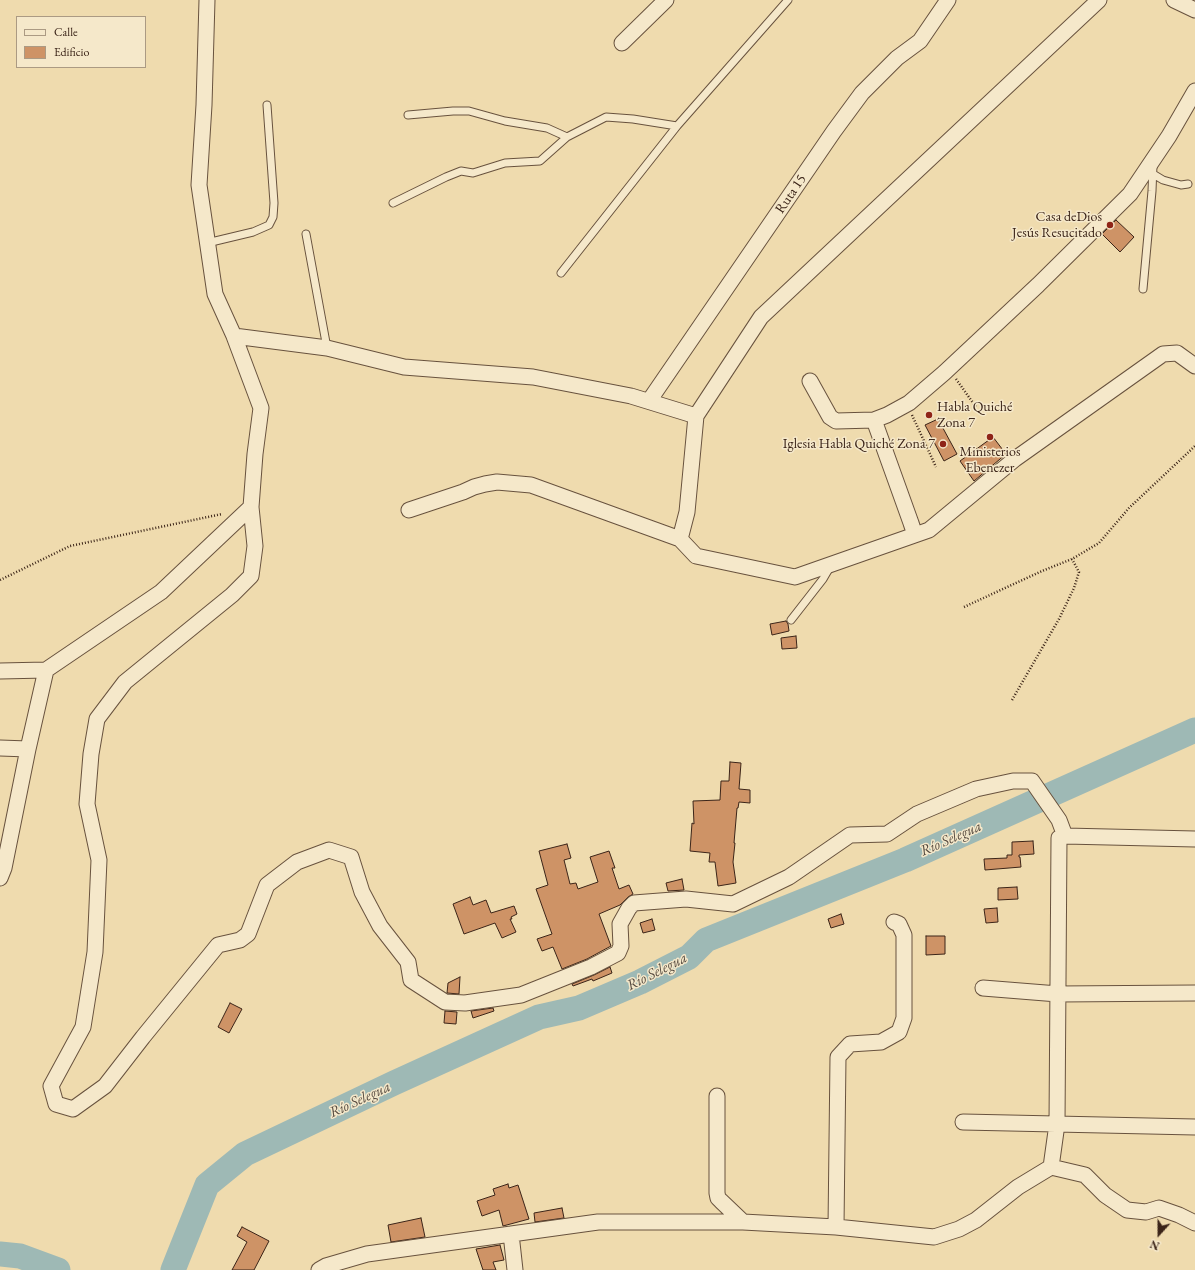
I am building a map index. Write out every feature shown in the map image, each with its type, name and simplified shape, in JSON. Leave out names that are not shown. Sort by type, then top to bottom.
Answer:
[{"type":"street","points":[[206,0],[204,105],[199,185],[215,294],[234,336],[261,408],[255,454],[252,508],[255,546],[251,576],[232,595],[125,682],[97,719],[91,754],[87,804],[99,860],[95,952],[83,1027],[51,1086],[56,1104],[73,1109],[105,1086],[143,1036],[218,945],[240,940],[248,934],[267,886],[297,862],[329,850],[351,857],[362,892],[380,926],[408,962],[411,980],[445,1002],[465,1003],[522,995],[591,967],[618,953],[621,946],[620,924],[629,908],[634,903],[686,899],[733,904],[789,876],[850,835],[887,834],[917,814],[976,789],[1014,781],[1032,781],[1059,820],[1065,836]]},
{"type":"street","points":[[622,43],[666,0]]},
{"type":"street","name":"Ruta 15","points":[[649,401],[834,131],[862,93],[897,58],[920,40],[948,0]]},
{"type":"street","points":[[680,539],[687,512],[696,416],[761,317],[1099,0]]},
{"type":"street","points":[[1174,0],[1195,10]]},
{"type":"street","points":[[810,381],[830,417],[836,421],[874,420],[888,415],[907,404],[948,369],[1038,285],[1130,194],[1153,167],[1195,91]]},
{"type":"street","points":[[234,336],[327,348],[404,367],[534,377],[631,396],[696,416]]},
{"type":"street","points":[[409,510],[485,484],[496,482],[531,485],[680,539],[696,556],[795,577],[929,530],[1015,459],[1163,354],[1177,353],[1195,366]]},
{"type":"street","points":[[874,420],[915,535]]},
{"type":"street","points":[[0,671],[46,670],[161,592],[252,508]]},
{"type":"street","points":[[0,878],[4,868],[28,749],[46,670]]},
{"type":"street","points":[[0,748],[28,749]]},
{"type":"street","points":[[1051,1167],[1057,1124],[1059,838],[1065,836],[1195,839]]},
{"type":"street","points":[[836,1227],[838,1057],[850,1044],[881,1042],[899,1032],[904,1018],[904,935],[899,924],[894,922]]},
{"type":"street","points":[[983,988],[1058,994],[1195,994]]},
{"type":"street","points":[[717,1096],[718,1198],[743,1222]]},
{"type":"street","points":[[963,1122],[1195,1127]]},
{"type":"street","points":[[319,1270],[326,1266],[367,1254],[598,1222],[743,1222],[836,1227],[934,1236],[959,1229],[976,1220],[1018,1187],[1051,1167],[1085,1175],[1105,1195],[1127,1210],[1146,1212],[1159,1208],[1179,1215],[1195,1223]]},
{"type":"street","points":[[511,1234],[515,1270]]},
{"type":"lane","points":[[561,273],[677,126],[788,0]]},
{"type":"lane","points":[[207,243],[258,230],[269,225],[273,217],[274,203],[267,105]]},
{"type":"lane","points":[[408,115],[469,111],[547,128],[567,137]]},
{"type":"lane","points":[[393,203],[461,172],[473,173],[505,163],[540,161],[567,137],[606,117],[633,119],[677,126]]},
{"type":"lane","points":[[1153,167],[1163,180],[1181,185],[1188,184]]},
{"type":"lane","points":[[1144,289],[1153,167]]},
{"type":"lane","points":[[306,234],[327,348]]},
{"type":"lane","points":[[791,620],[823,579],[832,564]]},
{"type":"path","points":[[948,369],[976,407]]},
{"type":"path","points":[[907,404],[936,467]]},
{"type":"path","points":[[964,607],[1072,559],[1099,544],[1129,508],[1195,446]]},
{"type":"path","points":[[0,580],[70,546],[229,512]]},
{"type":"path","points":[[1012,700],[1059,619],[1074,588],[1079,572],[1072,559]]},
{"type":"building","points":[[1116,220],[1134,237],[1120,252],[1102,234]]},
{"type":"building","name":"Iglesia Habla Quiché Zona 7","points":[[938,419],[957,454],[944,461],[925,425]]},
{"type":"building","name":"Ministerios Ebenezer","points":[[993,437],[1006,454],[974,481],[960,461]]},
{"type":"building","points":[[786,621],[789,631],[772,635],[770,624]]},
{"type":"building","points":[[796,636],[797,648],[782,649],[781,638]]},
{"type":"building","points":[[730,762],[741,763],[739,789],[750,790],[750,803],[739,802],[737,808],[733,862],[736,883],[718,886],[715,862],[709,862],[710,853],[690,851],[692,823],[694,824],[693,801],[720,800],[721,781],[729,781]]},
{"type":"building","points":[[1033,841],[1034,854],[1019,855],[1021,867],[985,870],[984,859],[1007,858],[1007,855],[1012,855],[1012,842]]},
{"type":"building","points":[[567,844],[571,858],[564,860],[570,884],[576,883],[578,889],[598,882],[590,857],[609,851],[615,868],[612,868],[619,889],[629,885],[633,894],[620,905],[599,914],[611,946],[587,959],[562,969],[553,947],[542,951],[537,939],[552,934],[536,889],[548,885],[539,851]]},
{"type":"building","points":[[682,879],[684,890],[668,891],[666,883]]},
{"type":"building","points":[[1017,887],[1018,899],[998,900],[998,888]]},
{"type":"building","points":[[470,897],[473,905],[486,900],[491,913],[514,906],[517,914],[510,919],[516,932],[502,938],[495,923],[464,934],[453,904]]},
{"type":"building","points":[[997,908],[998,922],[986,923],[984,909]]},
{"type":"building","points":[[841,914],[844,924],[831,928],[828,919]]},
{"type":"building","points":[[652,919],[655,930],[643,933],[640,923]]},
{"type":"building","points":[[926,936],[945,936],[945,954],[926,955]]},
{"type":"building","points":[[610,967],[612,973],[593,981],[592,979],[573,986],[572,984],[594,975]]},
{"type":"building","points":[[460,977],[459,994],[447,993],[448,983]]},
{"type":"building","points":[[230,1003],[242,1009],[229,1033],[218,1027]]},
{"type":"building","points":[[493,1008],[494,1011],[473,1018],[471,1011]]},
{"type":"building","points":[[445,1011],[457,1012],[456,1024],[444,1023]]},
{"type":"building","points":[[508,1184],[509,1188],[518,1185],[529,1219],[503,1226],[499,1210],[482,1216],[477,1201],[495,1195],[493,1189]]},
{"type":"building","points":[[562,1208],[564,1218],[535,1222],[534,1213]]},
{"type":"building","points":[[421,1218],[425,1237],[391,1242],[388,1225]]},
{"type":"building","points":[[242,1227],[269,1241],[254,1270],[232,1270],[247,1242],[237,1236]]},
{"type":"building","points":[[500,1245],[504,1260],[493,1262],[496,1270],[483,1270],[476,1249]]},
{"type":"waterway","name":"Río Selegua","points":[[173,1270],[207,1185],[245,1154],[394,1083],[539,1017],[579,1008],[640,982],[689,957],[706,940],[905,860],[1195,730]]},
{"type":"waterway","name":"Río Selegua","points":[[0,1254],[20,1256],[58,1270]]},
{"type":"place","name":"Casa deDios Jesús Resucitado","points":[[1110,225]]},
{"type":"place","name":"Habla Quiché Zona 7","points":[[929,415]]},
{"type":"place","name":"Ministerios Ebenezer","points":[[990,437]]},
{"type":"place","name":"Iglesia Habla Quiché Zona 7","points":[[943,444]]}]
